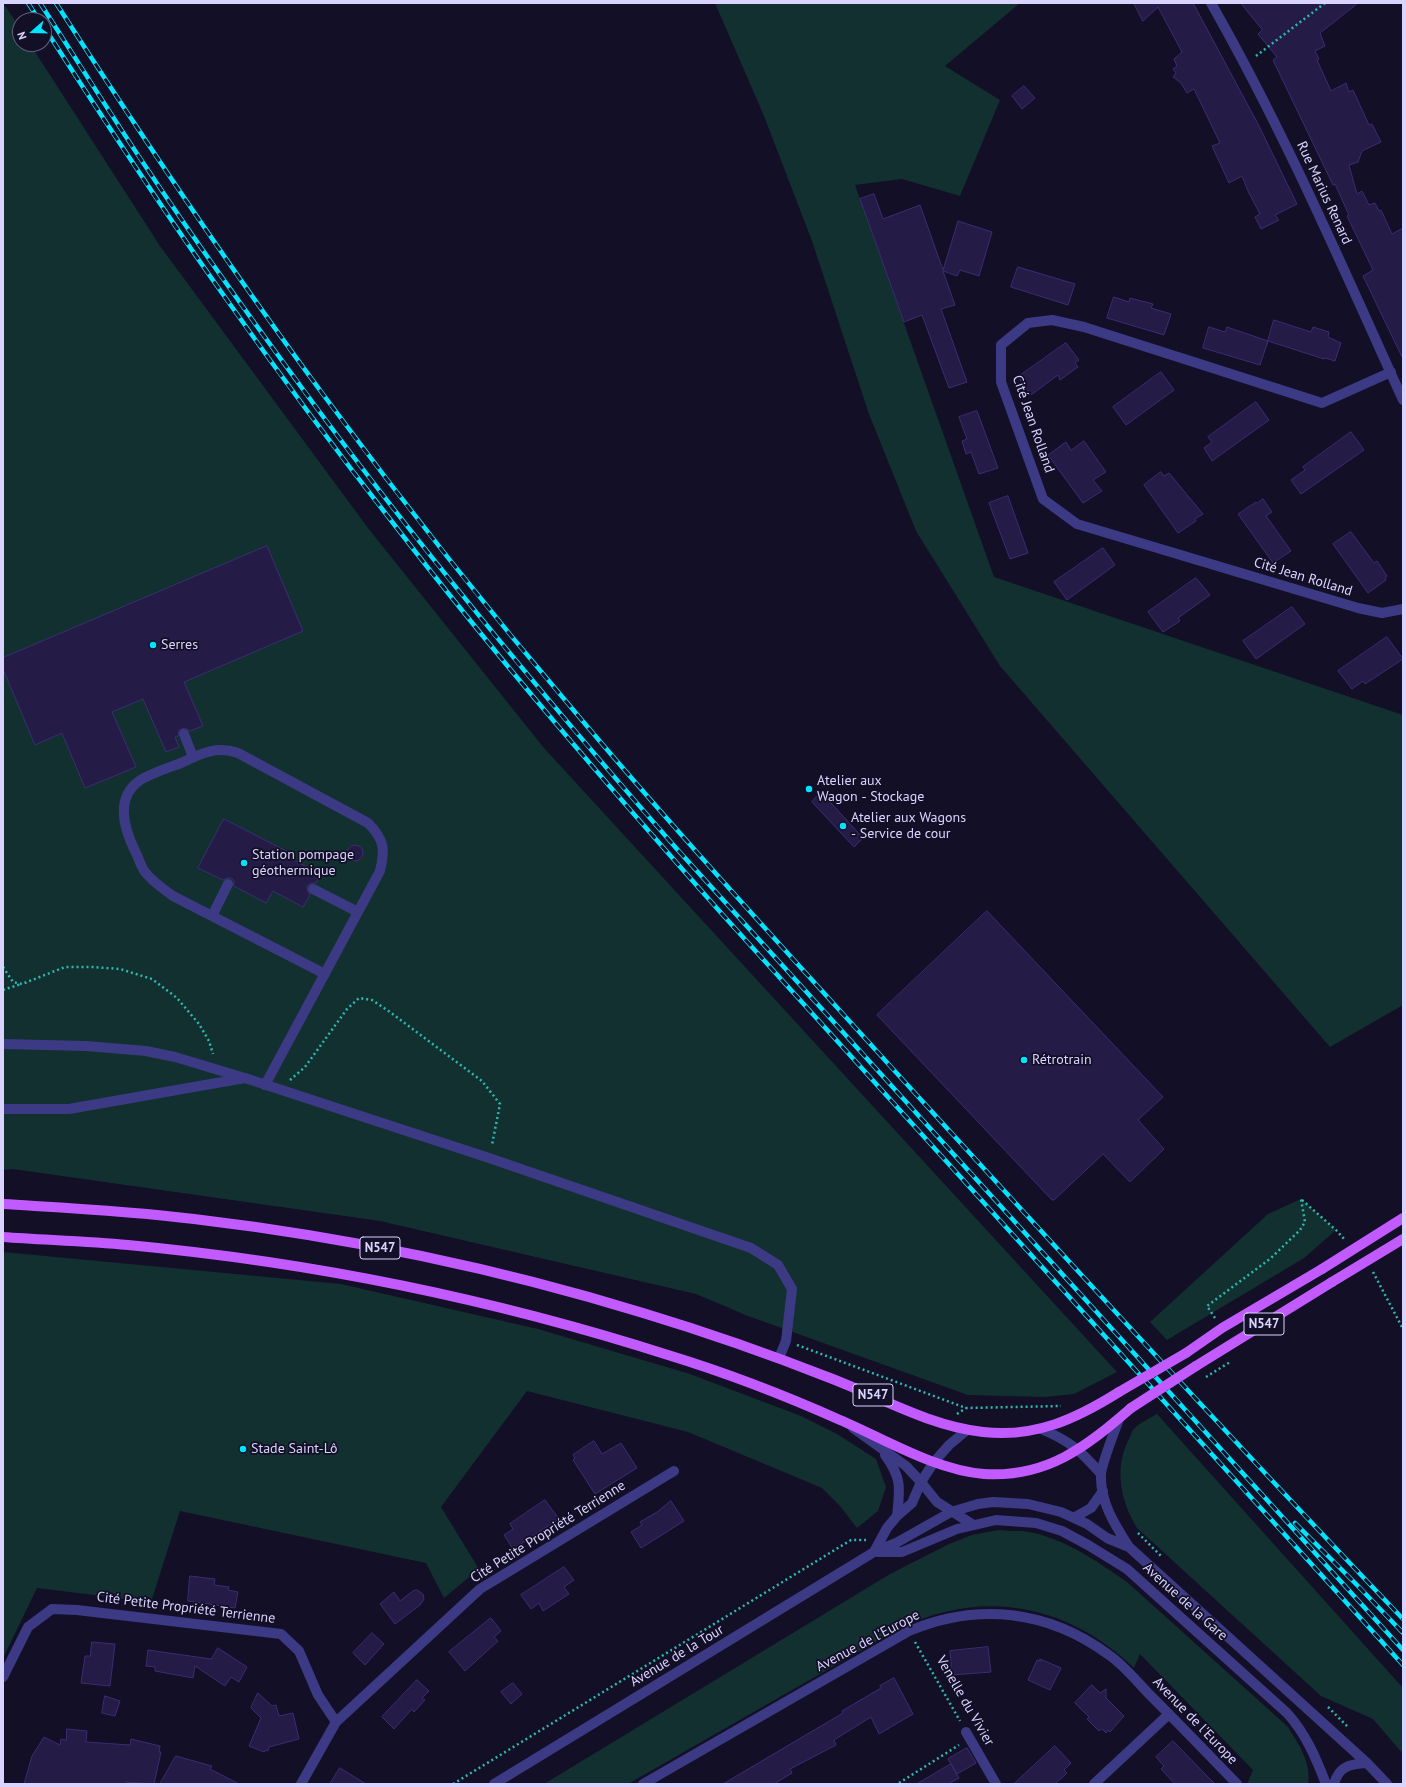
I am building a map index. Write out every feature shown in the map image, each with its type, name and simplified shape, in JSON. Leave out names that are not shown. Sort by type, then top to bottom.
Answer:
[{"type":"main road","name":"N547","points":[[3,1204],[194,1219],[300,1233],[469,1266],[599,1299],[694,1328],[780,1358],[937,1422],[967,1430],[1010,1434],[1041,1429],[1073,1418],[1186,1353],[1222,1328],[1403,1218]]},
{"type":"main road","name":"N547","points":[[3,1237],[127,1245],[252,1260],[398,1285],[493,1306],[666,1354],[793,1400],[934,1462],[971,1472],[1004,1474],[1036,1469],[1061,1460],[1079,1450],[1131,1408],[1403,1238]]},
{"type":"street","name":"Rue Marius Renard","points":[[1211,3],[1246,64],[1308,190],[1403,400]]},
{"type":"street","name":"Cité Jean Rolland","points":[[1390,372],[1322,403],[1084,327],[1052,320],[1028,323],[1001,345],[1001,382],[1043,499],[1077,524],[1358,608],[1382,613],[1403,609]]},
{"type":"street","points":[[184,734],[194,757]]},
{"type":"street","points":[[265,1085],[325,974],[380,871],[384,856],[383,843],[377,832],[368,823],[238,753],[229,750],[219,749],[208,751],[139,781],[130,791],[124,803],[124,818],[127,834],[145,872],[157,884],[173,896],[325,974]]},
{"type":"street","points":[[212,916],[228,884]]},
{"type":"street","points":[[313,889],[358,912]]},
{"type":"street","points":[[3,1044],[86,1046],[146,1051],[175,1057],[280,1089],[489,1158],[751,1248],[778,1265],[792,1288],[786,1341],[780,1358]]},
{"type":"street","points":[[3,1109],[69,1109],[245,1078]]},
{"type":"street","name":"Avenue de la Gare","points":[[1119,1419],[1101,1474],[1103,1492],[1113,1521],[1129,1547],[1368,1763],[1387,1784]]},
{"type":"street","points":[[843,1421],[881,1450],[906,1466],[937,1502],[972,1524]]},
{"type":"street","points":[[1041,1429],[1063,1439],[1079,1450],[1101,1474]]},
{"type":"street","points":[[967,1430],[949,1445],[934,1462],[921,1482],[912,1503],[897,1516],[880,1540],[874,1552],[902,1552],[972,1524]]},
{"type":"street","points":[[881,1450],[897,1474],[899,1496],[897,1516]]},
{"type":"street","name":"Cité Petite Propriété Terrienne","points":[[301,1784],[336,1722],[480,1588],[674,1471]]},
{"type":"street","points":[[1075,1517],[1091,1508],[1103,1492]]},
{"type":"street","name":"Avenue de la Gare","points":[[952,1512],[978,1504],[1012,1502],[1046,1507],[1075,1517],[1107,1538],[1129,1547]]},
{"type":"street","name":"Avenue de la Tour","points":[[494,1784],[874,1552],[896,1543],[952,1512]]},
{"type":"street","name":"Avenue de la Gare","points":[[972,1524],[996,1520],[1016,1520],[1049,1526],[1088,1545],[1127,1569],[1276,1703],[1298,1725],[1308,1740],[1326,1784]]},
{"type":"street","name":"Cité Petite Propriété Terrienne","points":[[3,1677],[28,1627],[52,1609],[77,1610],[281,1634],[299,1651],[318,1696],[336,1722]]},
{"type":"street","name":"Avenue de l'Europe","points":[[642,1784],[909,1632],[941,1620],[975,1614],[1017,1615],[1047,1622],[1080,1636],[1111,1656],[1237,1784]]},
{"type":"street","points":[[1094,1784],[1169,1714]]},
{"type":"street","name":"Venelle du Vivier","points":[[968,1735],[996,1784]]},
{"type":"street","points":[[1334,1784],[1337,1774],[1351,1764],[1368,1763]]},
{"type":"path","points":[[1246,64],[1325,3]]},
{"type":"path","points":[[3,967],[13,982],[22,984]]},
{"type":"path","points":[[3,990],[65,967],[120,969],[152,979],[177,998],[199,1024],[208,1042],[218,1070]]},
{"type":"path","points":[[280,1089],[305,1067],[347,1009],[359,998],[372,1000],[482,1081],[500,1104],[489,1158]]},
{"type":"path","points":[[1222,1328],[1207,1306],[1271,1258],[1300,1230],[1305,1222],[1301,1199]]},
{"type":"path","points":[[786,1341],[966,1408],[1058,1407],[1064,1405]]},
{"type":"path","points":[[1135,1530],[1162,1557]]},
{"type":"path","points":[[453,1784],[851,1540],[880,1540]]},
{"type":"path","name":"Venelle du Vivier","points":[[909,1632],[968,1735]]},
{"type":"path","points":[[1322,1702],[1346,1723],[1349,1730]]},
{"type":"path","points":[[899,1783],[944,1754],[968,1735]]},
{"type":"green space","points":[[3,3],[12,16],[12,52],[35,52],[160,246],[368,528],[544,748],[1117,1372],[1074,1394],[1045,1397],[968,1395],[748,1316],[696,1294],[380,1221],[13,1169],[3,1170]]},
{"type":"green space","points":[[715,3],[1020,3],[945,66],[1000,100],[960,196],[902,179],[855,185],[994,577],[1403,715],[1403,1005],[1330,1047],[1000,666],[916,531],[869,414],[812,241],[764,116]]},
{"type":"green space","points":[[1301,1199],[1336,1230],[1304,1258],[1167,1340],[1150,1322],[1268,1214]]},
{"type":"green space","name":"Stade Saint-Lô","points":[[3,1252],[341,1284],[538,1329],[690,1374],[801,1416],[837,1434],[876,1459],[886,1487],[878,1511],[857,1528],[840,1506],[822,1488],[688,1432],[527,1391],[441,1507],[479,1569],[444,1598],[426,1563],[180,1511],[151,1602],[37,1588],[3,1658]]},
{"type":"green space","points":[[1157,1414],[1403,1688],[1403,1754],[1373,1719],[1321,1696],[1137,1528],[1131,1518],[1123,1496],[1120,1474],[1121,1463],[1135,1427]]},
{"type":"green space","points":[[999,1530],[1023,1531],[1051,1538],[1078,1550],[1127,1582],[1287,1726],[1300,1746],[1306,1761],[1309,1776],[1308,1784],[1247,1784],[1253,1770],[1140,1654],[1134,1668],[1109,1647],[1082,1630],[1054,1617],[1025,1609],[995,1606],[964,1608],[933,1615],[902,1627],[628,1784],[544,1784],[890,1574],[949,1544],[972,1535]]},
{"type":"building","points":[[1134,3],[1193,3],[1258,124],[1297,204],[1275,215],[1279,220],[1261,229],[1255,217],[1260,214],[1242,176],[1229,183],[1212,146],[1220,143],[1194,89],[1187,93],[1181,83],[1173,77],[1176,73],[1173,69],[1177,66],[1174,59],[1182,52],[1158,7],[1143,21]]},
{"type":"building","points":[[1241,3],[1358,3],[1320,33],[1325,46],[1315,51],[1319,59],[1317,60],[1331,91],[1346,83],[1349,92],[1353,90],[1369,125],[1372,124],[1381,142],[1362,151],[1358,162],[1349,165],[1357,194],[1362,191],[1369,205],[1375,203],[1379,211],[1381,210],[1392,234],[1403,228],[1403,359],[1363,276],[1373,270],[1347,216],[1349,215],[1335,184],[1333,185],[1273,60],[1277,57],[1258,34],[1262,30]]},
{"type":"building","points":[[1024,86],[1035,98],[1022,109],[1012,96]]},
{"type":"building","points":[[874,194],[883,219],[920,205],[943,270],[958,221],[992,232],[979,276],[960,270],[957,276],[943,271],[955,305],[941,309],[967,382],[949,388],[922,315],[904,322],[860,199]]},
{"type":"building","points":[[1018,267],[1075,284],[1068,305],[1011,287]]},
{"type":"building","points":[[1114,297],[1129,302],[1130,298],[1153,304],[1151,308],[1171,314],[1164,335],[1107,318]]},
{"type":"building","points":[[1274,320],[1311,332],[1313,327],[1329,332],[1328,337],[1341,343],[1335,361],[1324,359],[1268,341]]},
{"type":"building","points":[[1209,327],[1225,332],[1227,327],[1268,341],[1260,365],[1203,348]]},
{"type":"building","points":[[1066,343],[1079,360],[1075,363],[1078,367],[1060,380],[1058,375],[1031,395],[1018,377]]},
{"type":"building","points":[[1161,372],[1174,390],[1126,425],[1113,407]]},
{"type":"building","points":[[1256,402],[1269,420],[1212,461],[1204,448],[1212,442],[1208,437]]},
{"type":"building","points":[[977,411],[998,468],[979,474],[971,452],[966,454],[962,441],[967,439],[959,417]]},
{"type":"building","points":[[1351,432],[1364,450],[1301,494],[1291,480],[1305,470],[1303,467]]},
{"type":"building","points":[[1084,441],[1106,472],[1093,480],[1102,491],[1083,503],[1048,455],[1066,442],[1071,450]]},
{"type":"building","points":[[1161,472],[1164,476],[1169,473],[1203,514],[1195,519],[1196,521],[1178,533],[1144,485]]},
{"type":"building","points":[[1008,496],[1028,553],[1010,559],[989,503]]},
{"type":"building","points":[[1263,499],[1272,512],[1266,516],[1291,551],[1273,563],[1238,514]]},
{"type":"building","points":[[1351,532],[1374,563],[1377,561],[1387,576],[1385,578],[1386,580],[1368,593],[1333,544]]},
{"type":"building","name":"Serres","points":[[267,546],[303,631],[184,682],[203,726],[190,731],[185,728],[179,730],[178,736],[175,737],[179,747],[166,752],[143,699],[112,712],[136,767],[85,788],[62,733],[35,745],[3,669],[3,658]]},
{"type":"building","points":[[1103,548],[1115,565],[1067,600],[1054,582]]},
{"type":"building","points":[[1196,578],[1210,595],[1178,618],[1180,621],[1163,632],[1148,612]]},
{"type":"building","points":[[1292,607],[1305,624],[1256,659],[1243,641]]},
{"type":"building","points":[[1387,637],[1403,659],[1365,684],[1363,681],[1352,689],[1338,671]]},
{"type":"building","name":"Atelier aux Wagons - Service de cour","points":[[821,792],[863,838],[854,847],[812,802]]},
{"type":"building","name":"Station pompage géothermique","points":[[224,819],[292,854],[290,858],[320,874],[316,883],[312,883],[307,886],[307,890],[310,895],[303,907],[273,891],[266,903],[234,886],[234,881],[231,878],[223,880],[198,868]]},
{"type":"building","points":[[352,845],[358,845],[363,850],[361,859],[358,861],[352,861],[347,856],[347,850]]},
{"type":"building","name":"Rétrotrain","points":[[987,911],[1163,1097],[1138,1120],[1164,1149],[1130,1182],[1103,1154],[1054,1200],[1052,1200],[877,1015]]},
{"type":"building","points":[[594,1441],[602,1454],[621,1443],[637,1468],[595,1494],[573,1460],[575,1458],[573,1455]]},
{"type":"building","points":[[545,1500],[559,1519],[513,1549],[504,1535],[513,1529],[510,1524]]},
{"type":"building","points":[[671,1501],[684,1521],[641,1548],[631,1532],[642,1525],[640,1522],[657,1512]]},
{"type":"building","points":[[564,1567],[574,1580],[564,1587],[569,1594],[543,1611],[539,1603],[531,1609],[521,1595]]},
{"type":"building","points":[[190,1576],[215,1579],[214,1585],[229,1587],[228,1590],[238,1592],[235,1608],[188,1601]]},
{"type":"building","points":[[417,1590],[423,1594],[424,1599],[420,1605],[395,1624],[380,1604],[394,1592],[400,1601],[413,1591]]},
{"type":"building","points":[[491,1618],[501,1631],[494,1637],[498,1641],[465,1671],[449,1652]]},
{"type":"building","points":[[372,1633],[384,1644],[365,1665],[353,1653]]},
{"type":"building","points":[[92,1642],[115,1644],[110,1686],[81,1683],[85,1656],[90,1656]]},
{"type":"building","points":[[988,1647],[991,1672],[952,1675],[950,1651]]},
{"type":"building","points":[[218,1648],[247,1667],[239,1682],[231,1677],[225,1686],[195,1666],[193,1678],[155,1671],[155,1667],[146,1666],[148,1650],[211,1659]]},
{"type":"building","points":[[1040,1659],[1061,1668],[1050,1690],[1028,1680],[1037,1660],[1040,1661]]},
{"type":"building","points":[[894,1678],[913,1714],[879,1734],[871,1717],[834,1740],[836,1745],[790,1769],[792,1773],[774,1784],[723,1784],[843,1713],[842,1711],[881,1688],[880,1686]]},
{"type":"building","points":[[417,1680],[429,1691],[422,1698],[425,1700],[414,1712],[412,1709],[394,1729],[382,1717]]},
{"type":"building","points":[[513,1683],[522,1694],[511,1704],[501,1692]]},
{"type":"building","points":[[1092,1685],[1100,1693],[1106,1689],[1106,1698],[1124,1716],[1110,1732],[1108,1730],[1106,1733],[1102,1729],[1099,1731],[1087,1719],[1089,1717],[1075,1703]]},
{"type":"building","points":[[258,1693],[272,1706],[276,1705],[279,1716],[293,1713],[299,1739],[269,1747],[268,1751],[266,1750],[264,1752],[249,1746],[261,1718],[251,1708]]},
{"type":"building","points":[[105,1696],[120,1701],[115,1716],[102,1713]]},
{"type":"building","points":[[67,1729],[87,1731],[86,1742],[130,1745],[131,1739],[160,1746],[159,1752],[161,1752],[154,1784],[126,1782],[126,1784],[24,1784],[32,1756],[44,1737],[60,1745],[61,1739],[66,1740]]},
{"type":"building","points":[[1173,1741],[1215,1784],[1175,1784],[1161,1769],[1164,1766],[1156,1757]]},
{"type":"building","points":[[1055,1746],[1071,1763],[1064,1770],[1067,1773],[1055,1784],[1014,1784]]},
{"type":"building","points":[[967,1748],[976,1763],[957,1774],[948,1759]]},
{"type":"building","points":[[176,1756],[212,1766],[210,1769],[239,1784],[160,1784]]},
{"type":"building","points":[[951,1764],[959,1778],[948,1784],[917,1784]]},
{"type":"building","points":[[340,1768],[366,1784],[330,1784]]},
{"type":"railway","points":[[28,3],[34,12]]},
{"type":"railway","points":[[40,3],[136,152],[190,231],[313,403],[445,574],[536,685],[676,848],[1403,1650]]},
{"type":"railway","points":[[56,3],[187,202],[290,349],[416,517],[478,596],[543,674],[692,847],[892,1068],[1082,1276],[1403,1619]]},
{"type":"railway","points":[[52,39],[109,128],[199,260],[327,438],[432,573],[513,673],[722,914],[1403,1665]]},
{"type":"railway","points":[[1295,1523],[1403,1633]]},
{"type":"place","name":"Serres","points":[[153,645]]},
{"type":"place","name":"Atelier aux Wagon - Stockage","points":[[809,789]]},
{"type":"place","name":"Atelier aux Wagons - Service de cour","points":[[843,826]]},
{"type":"place","name":"Station pompage géothermique","points":[[244,863]]},
{"type":"place","name":"Rétrotrain","points":[[1024,1060]]},
{"type":"place","name":"Stade Saint-Lô","points":[[243,1449]]}]
